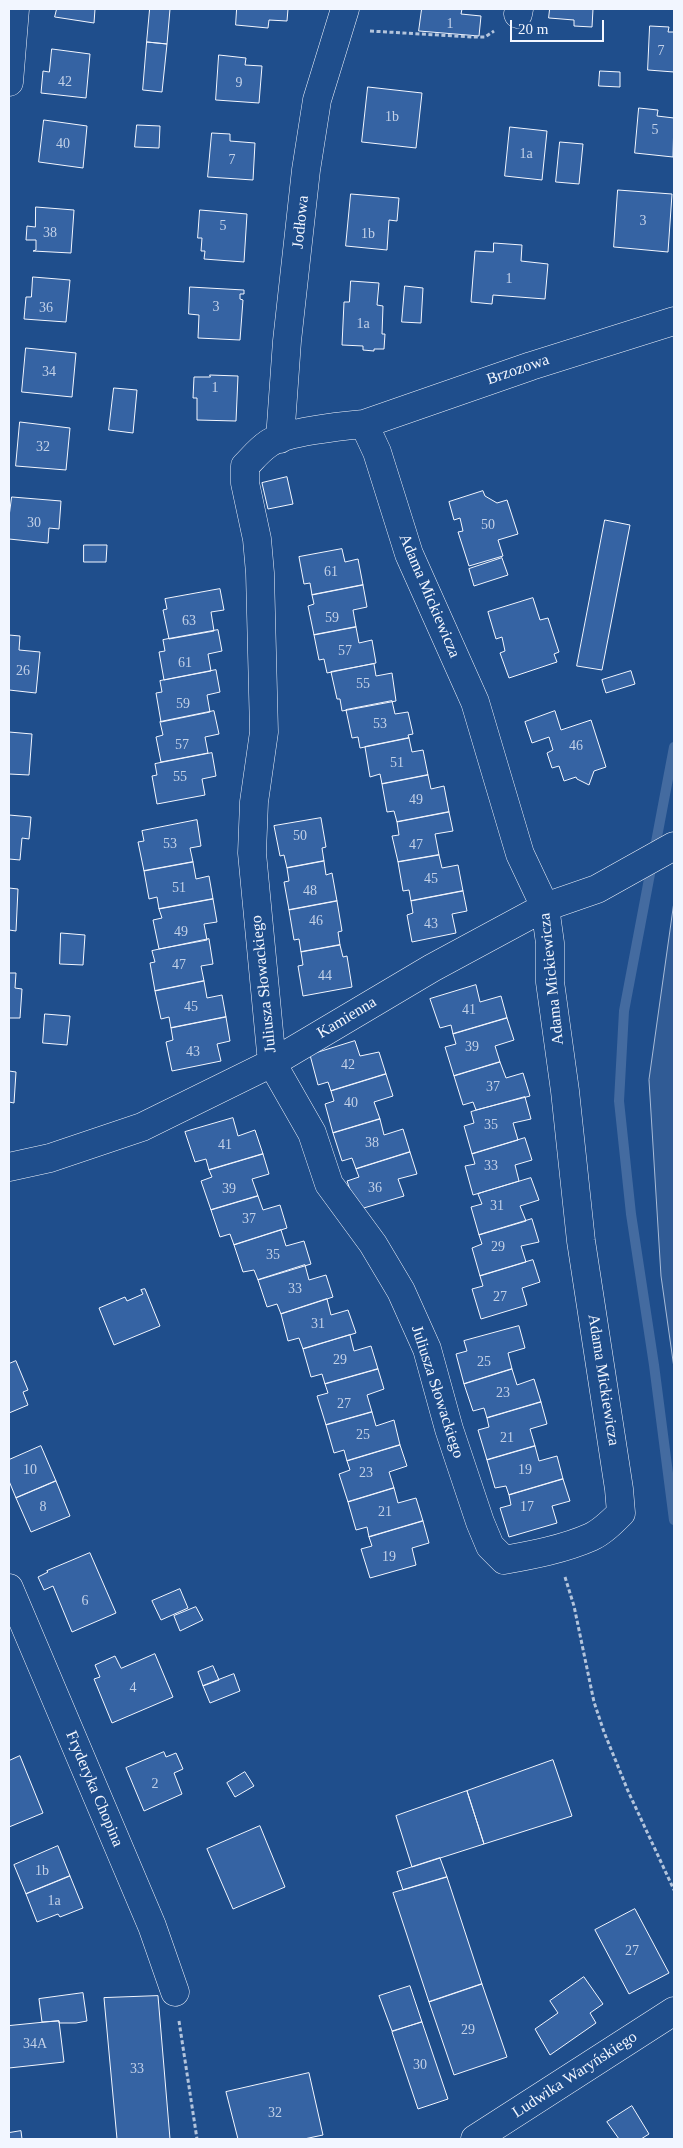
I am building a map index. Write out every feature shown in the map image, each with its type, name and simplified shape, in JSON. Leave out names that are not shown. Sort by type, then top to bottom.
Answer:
[{"type":"street","points":[[9,82],[15,9]]},
{"type":"street","name":"Jodłowa","points":[[280,439],[287,341],[306,170],[317,100],[342,17]]},
{"type":"street","name":"Brzozowa","points":[[364,424],[531,366],[674,321]]},
{"type":"street","points":[[280,439],[332,427],[364,424]]},
{"type":"street","name":"Adama Mickiewicza","points":[[364,424],[377,452],[409,554],[475,702],[520,854],[545,907],[550,943],[550,982],[565,1091],[581,1241],[606,1397],[621,1513],[608,1526],[591,1537],[556,1548]]},
{"type":"street","name":"Juliusza Słowackiego","points":[[280,439],[269,443],[246,466],[244,483],[257,539],[260,573],[264,732],[254,802],[252,853],[272,1063],[312,1133],[329,1184],[373,1244],[405,1300],[427,1349],[449,1430],[490,1546],[504,1560],[556,1548]]},
{"type":"street","name":"Kamienna","points":[[9,1166],[50,1158],[142,1128],[272,1063],[432,968],[545,907],[597,889],[674,846]]},
{"type":"street","name":"Fryderyka Chopina","points":[[9,1588],[152,1926],[175,1992]]},
{"type":"street","name":"Ludwika Waryńskiego","points":[[475,2139],[674,2011]]},
{"type":"path","points":[[342,17],[387,33],[485,37],[518,11]]},
{"type":"path","points":[[556,1548],[574,1606],[596,1710],[628,1792],[674,1890]]},
{"type":"path","points":[[175,1992],[196,2139]]},
{"type":"shaded area","points":[[674,902],[674,1368],[661,1276],[649,1080]]},
{"type":"building","points":[[57,9],[95,9],[94,23],[55,17]]},
{"type":"building","points":[[150,9],[170,9],[167,44],[147,42]]},
{"type":"building","points":[[237,9],[288,9],[287,21],[269,20],[268,28],[236,25]]},
{"type":"building","points":[[422,9],[462,9],[461,14],[481,16],[479,36],[419,31]]},
{"type":"building","points":[[550,9],[593,9],[592,27],[574,26],[574,20],[549,18]]},
{"type":"building","points":[[650,26],[669,27],[668,32],[674,32],[674,72],[648,70]]},
{"type":"building","points":[[147,42],[167,44],[162,92],[143,90]]},
{"type":"building","points":[[52,49],[90,54],[86,98],[41,93],[43,71],[49,72]]},
{"type":"building","points":[[219,55],[246,58],[245,65],[262,66],[259,103],[216,100]]},
{"type":"building","points":[[600,71],[620,72],[620,87],[599,86]]},
{"type":"building","points":[[368,87],[422,93],[416,148],[362,142]]},
{"type":"building","points":[[639,108],[658,110],[657,116],[674,118],[673,157],[635,153]]},
{"type":"building","points":[[44,120],[87,126],[83,168],[39,162]]},
{"type":"building","points":[[137,125],[160,126],[159,148],[135,147]]},
{"type":"building","points":[[510,127],[547,131],[542,180],[505,176]]},
{"type":"building","points":[[212,133],[230,134],[230,141],[255,143],[253,180],[208,177]]},
{"type":"building","points":[[560,142],[583,144],[579,184],[556,182]]},
{"type":"building","points":[[618,190],[672,194],[668,252],[614,247]]},
{"type":"building","points":[[351,194],[399,198],[397,221],[389,220],[387,250],[346,246]]},
{"type":"building","points":[[36,207],[74,210],[71,253],[33,251],[36,250],[36,240],[26,240],[27,226],[35,227]]},
{"type":"building","points":[[200,210],[247,214],[244,262],[204,259],[205,251],[201,251],[202,238],[198,238]]},
{"type":"building","points":[[494,243],[522,245],[521,261],[548,264],[545,299],[493,295],[492,304],[471,302],[475,251],[493,252]]},
{"type":"building","points":[[33,277],[70,280],[66,322],[24,319],[26,297],[31,297]]},
{"type":"building","points":[[351,281],[379,283],[377,305],[383,306],[382,334],[385,334],[384,349],[374,349],[374,351],[363,350],[363,346],[342,345],[344,302],[349,302]]},
{"type":"building","points":[[405,286],[423,288],[421,323],[402,322]]},
{"type":"building","points":[[190,287],[244,290],[244,294],[240,294],[240,299],[243,300],[240,340],[198,338],[199,315],[189,314]]},
{"type":"building","points":[[26,348],[76,353],[72,397],[22,392]]},
{"type":"building","points":[[210,375],[238,376],[236,421],[197,420],[197,398],[193,398],[194,377],[210,377]]},
{"type":"building","points":[[114,388],[137,390],[133,433],[109,430]]},
{"type":"building","points":[[20,422],[70,428],[66,470],[16,466]]},
{"type":"building","points":[[287,477],[293,504],[268,509],[262,483]]},
{"type":"building","points":[[483,491],[485,496],[497,503],[507,500],[518,534],[498,540],[503,556],[469,566],[458,532],[463,531],[460,518],[454,520],[449,502]]},
{"type":"building","points":[[12,497],[61,501],[59,529],[49,528],[48,543],[9,539],[9,517]]},
{"type":"building","points":[[605,520],[630,525],[602,670],[577,666]]},
{"type":"building","points":[[84,545],[107,545],[106,562],[84,562]]},
{"type":"building","points":[[342,549],[345,562],[358,559],[363,585],[312,595],[310,583],[304,584],[299,557]]},
{"type":"building","points":[[502,558],[508,575],[474,586],[469,569]]},
{"type":"building","points":[[363,585],[367,607],[353,610],[356,627],[314,635],[308,606],[314,604],[312,595]]},
{"type":"building","points":[[220,589],[224,610],[211,612],[214,631],[169,639],[163,610],[167,609],[165,599]]},
{"type":"building","points":[[533,598],[540,620],[548,618],[559,652],[554,654],[557,662],[509,678],[500,653],[505,651],[502,637],[496,639],[488,612]]},
{"type":"building","points":[[356,627],[359,643],[372,640],[376,663],[327,673],[324,659],[319,660],[314,635]]},
{"type":"building","points":[[218,630],[222,651],[208,654],[211,671],[164,680],[159,652],[165,651],[163,640]]},
{"type":"building","points":[[9,635],[20,636],[19,650],[40,652],[36,693],[9,690]]},
{"type":"building","points":[[374,664],[376,676],[392,673],[396,701],[342,711],[340,699],[337,699],[331,672]]},
{"type":"building","points":[[216,670],[220,692],[207,695],[210,712],[161,722],[156,693],[162,692],[160,681]]},
{"type":"building","points":[[631,671],[635,684],[606,693],[602,680]]},
{"type":"building","points":[[392,701],[395,714],[408,712],[413,734],[408,735],[409,738],[360,748],[358,737],[352,738],[346,710]]},
{"type":"building","points":[[214,711],[219,734],[205,737],[208,753],[161,762],[156,737],[163,735],[160,722]]},
{"type":"building","points":[[555,711],[561,730],[591,720],[606,767],[594,771],[589,785],[576,777],[564,781],[559,766],[552,768],[547,753],[553,750],[549,737],[532,743],[525,722]]},
{"type":"building","points":[[9,732],[32,734],[29,775],[9,774]]},
{"type":"building","points":[[409,738],[412,752],[423,750],[428,775],[382,784],[380,774],[370,777],[365,747]]},
{"type":"building","points":[[212,753],[216,776],[202,779],[205,795],[157,804],[152,776],[157,775],[155,764]]},
{"type":"building","points":[[428,775],[431,789],[444,786],[449,812],[397,822],[394,811],[387,812],[382,784]]},
{"type":"building","points":[[449,812],[453,831],[435,834],[439,855],[398,862],[392,836],[399,835],[397,822]]},
{"type":"building","points":[[9,815],[31,817],[29,839],[22,838],[20,860],[9,859]]},
{"type":"building","points":[[321,818],[326,847],[322,848],[324,861],[287,868],[284,855],[280,856],[274,826]]},
{"type":"building","points":[[197,820],[201,846],[190,848],[193,862],[144,871],[138,842],[144,841],[142,831]]},
{"type":"building","points":[[439,855],[442,868],[458,865],[463,891],[411,901],[409,890],[403,891],[398,862]]},
{"type":"building","points":[[324,861],[326,875],[332,873],[337,901],[289,910],[284,882],[289,881],[287,868]]},
{"type":"building","points":[[193,862],[196,879],[209,876],[213,899],[159,909],[157,897],[149,899],[144,871]]},
{"type":"building","points":[[9,888],[18,889],[16,931],[9,930]]},
{"type":"building","points":[[463,891],[467,911],[452,914],[456,933],[412,942],[407,915],[413,913],[411,901]]},
{"type":"building","points":[[213,899],[217,922],[204,924],[207,940],[159,949],[153,920],[162,918],[159,909]]},
{"type":"building","points":[[337,901],[342,931],[338,932],[340,945],[301,952],[299,939],[294,940],[289,910]]},
{"type":"building","points":[[61,933],[85,935],[83,965],[60,964]]},
{"type":"building","points":[[209,939],[213,964],[201,966],[204,981],[155,991],[150,963],[155,962],[152,951]]},
{"type":"building","points":[[340,945],[343,957],[347,956],[352,987],[303,996],[298,966],[303,965],[301,952]]},
{"type":"building","points":[[9,973],[16,973],[15,988],[22,989],[20,1018],[9,1018]]},
{"type":"building","points":[[204,981],[207,998],[222,995],[226,1017],[171,1028],[169,1017],[161,1019],[155,991]]},
{"type":"building","points":[[476,985],[480,1002],[501,996],[507,1018],[453,1034],[451,1025],[440,1028],[430,999]]},
{"type":"building","points":[[45,1014],[70,1016],[67,1045],[43,1043]]},
{"type":"building","points":[[226,1017],[230,1041],[217,1044],[221,1061],[172,1071],[166,1042],[173,1040],[171,1028]]},
{"type":"building","points":[[507,1018],[514,1040],[495,1046],[500,1062],[454,1076],[445,1047],[456,1044],[453,1034]]},
{"type":"building","points":[[355,1041],[360,1056],[379,1052],[386,1074],[331,1091],[328,1082],[318,1085],[310,1055]]},
{"type":"building","points":[[500,1062],[506,1078],[523,1073],[530,1096],[476,1110],[473,1102],[463,1105],[454,1076]]},
{"type":"building","points":[[9,1071],[16,1072],[14,1103],[9,1102]]},
{"type":"building","points":[[386,1074],[393,1096],[374,1102],[380,1119],[333,1133],[325,1104],[334,1101],[331,1091]]},
{"type":"building","points":[[525,1097],[531,1119],[513,1123],[518,1140],[472,1154],[464,1126],[474,1123],[471,1112]]},
{"type":"building","points":[[233,1118],[238,1136],[255,1130],[263,1154],[209,1170],[206,1159],[195,1162],[185,1132]]},
{"type":"building","points":[[380,1119],[384,1135],[403,1129],[410,1152],[356,1169],[352,1158],[342,1161],[333,1133]]},
{"type":"building","points":[[525,1138],[532,1160],[515,1165],[519,1181],[473,1195],[465,1166],[475,1164],[472,1154]]},
{"type":"building","points":[[410,1152],[417,1174],[398,1179],[404,1196],[357,1210],[347,1181],[359,1177],[356,1169]]},
{"type":"building","points":[[263,1154],[269,1174],[252,1179],[258,1196],[211,1210],[201,1181],[212,1177],[209,1170]]},
{"type":"building","points":[[531,1178],[539,1200],[520,1206],[526,1221],[479,1235],[471,1207],[482,1204],[478,1194]]},
{"type":"building","points":[[258,1196],[263,1210],[280,1205],[287,1228],[234,1245],[230,1234],[220,1237],[211,1210]]},
{"type":"building","points":[[532,1219],[539,1242],[521,1246],[526,1262],[480,1276],[472,1248],[482,1244],[479,1235]]},
{"type":"building","points":[[281,1230],[286,1246],[304,1241],[311,1264],[258,1280],[254,1270],[243,1272],[234,1245]]},
{"type":"building","points":[[533,1260],[540,1282],[522,1288],[527,1305],[481,1319],[472,1289],[483,1286],[480,1276]]},
{"type":"building","points":[[305,1265],[309,1280],[326,1275],[333,1297],[281,1314],[277,1304],[267,1307],[258,1280]]},
{"type":"building","points":[[145,1289],[160,1326],[114,1345],[99,1308],[125,1297],[127,1301],[143,1294],[141,1290]]},
{"type":"building","points":[[327,1299],[331,1315],[348,1310],[356,1333],[303,1349],[299,1338],[288,1341],[281,1314]]},
{"type":"building","points":[[519,1326],[525,1348],[508,1353],[512,1369],[464,1384],[456,1354],[467,1351],[464,1341]]},
{"type":"building","points":[[350,1335],[354,1351],[371,1346],[378,1369],[325,1384],[322,1374],[311,1377],[303,1349]]},
{"type":"building","points":[[16,1361],[28,1390],[23,1392],[28,1405],[9,1413],[9,1364]]},
{"type":"building","points":[[378,1369],[384,1389],[367,1395],[372,1412],[326,1425],[317,1396],[328,1393],[325,1384]]},
{"type":"building","points":[[512,1369],[517,1385],[534,1379],[541,1402],[487,1418],[484,1408],[473,1411],[464,1384]]},
{"type":"building","points":[[541,1402],[547,1424],[530,1429],[535,1446],[487,1460],[478,1430],[489,1427],[487,1418]]},
{"type":"building","points":[[372,1412],[376,1426],[394,1420],[400,1445],[347,1461],[344,1450],[334,1453],[326,1425]]},
{"type":"building","points":[[400,1445],[407,1466],[389,1472],[394,1488],[348,1502],[339,1474],[350,1470],[347,1461]]},
{"type":"building","points":[[41,1446],[56,1481],[16,1498],[9,1481],[9,1460]]},
{"type":"building","points":[[535,1446],[539,1461],[557,1456],[563,1479],[509,1495],[506,1486],[495,1488],[487,1460]]},
{"type":"building","points":[[563,1479],[570,1501],[552,1506],[557,1523],[509,1537],[500,1508],[511,1505],[509,1495]]},
{"type":"building","points":[[56,1481],[70,1516],[31,1532],[16,1498]]},
{"type":"building","points":[[394,1488],[398,1503],[416,1498],[423,1521],[369,1537],[367,1527],[356,1530],[348,1502]]},
{"type":"building","points":[[423,1521],[429,1543],[412,1548],[416,1565],[370,1578],[361,1549],[372,1546],[369,1537]]},
{"type":"building","points":[[90,1553],[116,1613],[72,1632],[53,1586],[44,1590],[38,1577],[47,1571]]},
{"type":"building","points":[[180,1589],[188,1608],[161,1620],[152,1601]]},
{"type":"building","points":[[196,1607],[203,1620],[180,1631],[174,1616]]},
{"type":"building","points":[[155,1654],[173,1697],[112,1723],[94,1679],[100,1677],[95,1665],[115,1656],[121,1668]]},
{"type":"building","points":[[213,1666],[219,1680],[203,1686],[198,1672]]},
{"type":"building","points":[[234,1674],[240,1691],[210,1703],[203,1686]]},
{"type":"building","points":[[164,1752],[166,1757],[176,1753],[183,1769],[174,1773],[182,1794],[144,1811],[126,1768]]},
{"type":"building","points":[[20,1756],[43,1813],[9,1827],[9,1761]]},
{"type":"building","points":[[553,1760],[572,1816],[484,1844],[467,1791]]},
{"type":"building","points":[[245,1772],[254,1786],[235,1797],[227,1783]]},
{"type":"building","points":[[467,1791],[484,1844],[412,1867],[396,1816]]},
{"type":"building","points":[[260,1826],[285,1887],[233,1909],[207,1849]]},
{"type":"building","points":[[58,1846],[70,1876],[26,1894],[14,1865]]},
{"type":"building","points":[[440,1858],[447,1877],[403,1890],[397,1872]]},
{"type":"building","points":[[70,1876],[83,1908],[60,1917],[58,1914],[37,1922],[26,1894]]},
{"type":"building","points":[[447,1877],[482,1984],[429,2002],[393,1893]]},
{"type":"building","points":[[635,1909],[669,1973],[629,1994],[595,1930]]},
{"type":"building","points":[[584,1977],[603,2004],[590,2013],[596,2023],[550,2055],[535,2029],[558,2013],[550,2001]]},
{"type":"building","points":[[482,1984],[507,2057],[454,2075],[429,2002]]},
{"type":"building","points":[[410,1986],[422,2022],[392,2031],[379,1996]]},
{"type":"building","points":[[83,1993],[87,2021],[76,2023],[42,2022],[39,1999]]},
{"type":"building","points":[[158,1996],[170,2139],[117,2139],[104,1998]]},
{"type":"building","points":[[59,2021],[64,2062],[9,2068],[9,2026]]},
{"type":"building","points":[[422,2022],[448,2099],[418,2109],[392,2032]]},
{"type":"building","points":[[309,2073],[323,2135],[304,2139],[238,2139],[226,2092]]},
{"type":"building","points":[[632,2106],[649,2134],[641,2139],[619,2139],[607,2122]]},
{"type":"building","points":[[21,2131],[22,2139],[9,2139],[9,2133]]},
{"type":"waterway","points":[[674,747],[624,1011],[619,1101],[631,1214],[654,1365],[674,1520]]}]
